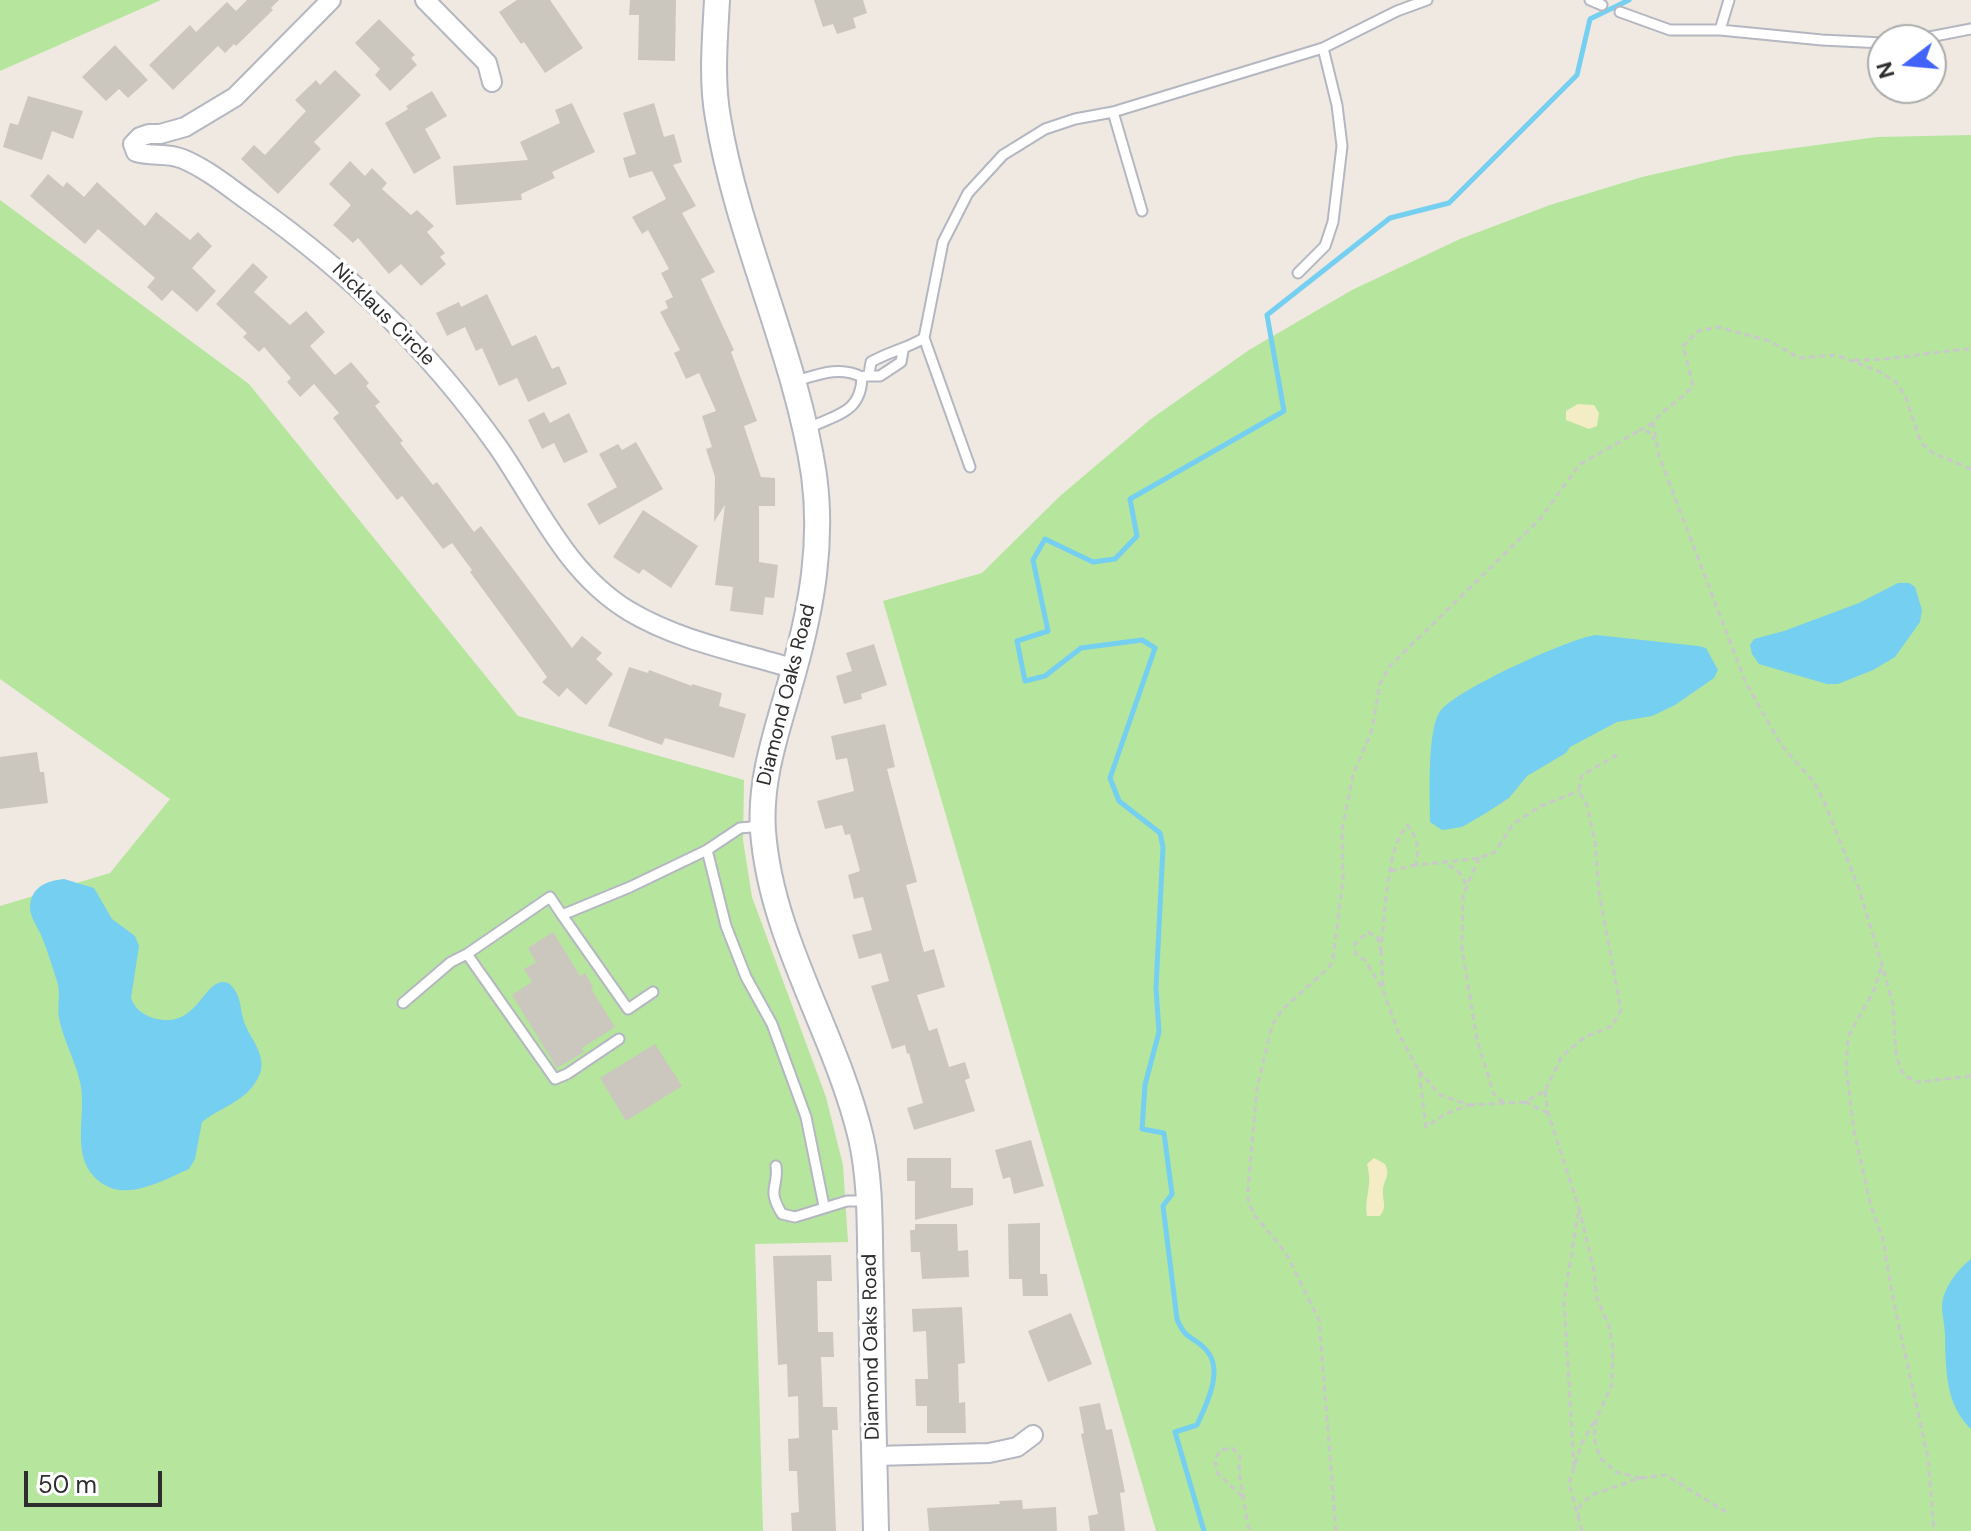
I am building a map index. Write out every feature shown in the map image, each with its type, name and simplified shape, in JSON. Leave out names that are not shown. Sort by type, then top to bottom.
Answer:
[{"type":"street","name":"Nicklaus Circle","points":[[331,0],[235,97],[185,127],[140,137],[133,144],[136,152],[145,155],[170,154],[205,170],[310,245],[371,298],[425,353],[470,408],[514,471],[549,530],[585,576],[628,610],[675,634],[795,669]]},
{"type":"street","points":[[425,0],[475,48],[487,63],[492,82]]},
{"type":"street","name":"Diamond Oaks Road","points":[[717,0],[714,62],[717,115],[729,171],[805,429],[814,477],[818,526],[816,571],[795,669],[766,771],[762,826],[768,872],[783,926],[854,1110],[862,1144],[869,1201],[876,1531]]},
{"type":"street","points":[[875,1456],[989,1453],[1017,1447],[1033,1435]]},
{"type":"lane","points":[[970,467],[924,338],[943,242],[968,193],[1003,155],[1045,129],[1075,119],[1113,112],[1323,48],[1397,11],[1427,0]]},
{"type":"lane","points":[[1590,0],[1602,5]]},
{"type":"lane","points":[[1721,30],[1729,0]]},
{"type":"lane","points":[[1620,12],[1670,30],[1721,30],[1867,42]]},
{"type":"lane","points":[[1947,34],[1971,29]]},
{"type":"lane","points":[[1298,273],[1325,246],[1333,222],[1342,146],[1337,105],[1323,48]]},
{"type":"lane","points":[[1113,112],[1142,211]]},
{"type":"lane","points":[[805,429],[850,408],[861,396],[871,362],[893,350],[903,351],[924,338]]},
{"type":"lane","points":[[791,382],[836,370],[880,376],[901,362],[903,351]]},
{"type":"lane","points":[[562,915],[707,850],[740,828],[762,826]]},
{"type":"lane","points":[[707,850],[726,926],[746,977],[772,1024],[806,1117],[824,1206]]},
{"type":"lane","points":[[403,1003],[451,962],[550,897],[628,1009],[653,992]]},
{"type":"lane","points":[[467,954],[555,1079],[619,1039]]},
{"type":"lane","points":[[776,1166],[778,1176],[772,1186],[775,1203],[782,1214],[795,1217],[847,1201],[869,1201]]},
{"type":"path","points":[[1336,1531],[1319,1320],[1286,1253],[1260,1223],[1248,1199],[1249,1155],[1257,1088],[1272,1025],[1283,1009],[1330,966],[1333,958],[1343,879],[1342,830],[1353,775],[1368,743],[1378,689],[1390,666],[1540,519],[1579,465],[1653,423],[1660,412],[1686,394],[1693,385],[1683,346],[1698,331],[1718,327],[1732,329],[1770,341],[1799,358],[1836,355],[1888,375],[1896,382],[1911,409],[1917,437],[1926,448],[1971,469]]},
{"type":"path","points":[[1851,360],[1894,360],[1924,352],[1971,349]]},
{"type":"path","points":[[1653,423],[1655,443]]},
{"type":"path","points":[[1640,430],[1649,432],[1655,443],[1753,700],[1785,751],[1820,792],[1858,886],[1882,966],[1893,1005],[1896,1055],[1905,1076],[1918,1082],[1971,1076]]},
{"type":"path","points":[[1582,1531],[1569,1483],[1582,1443],[1612,1385],[1613,1348],[1609,1326],[1597,1299],[1592,1259],[1579,1208],[1548,1113],[1545,1091],[1562,1056],[1585,1037],[1612,1026],[1621,1010],[1599,893],[1595,843],[1587,805],[1579,791],[1581,776],[1620,753]]},
{"type":"path","points":[[1391,871],[1479,858],[1495,852],[1513,824],[1541,806],[1579,791]]},
{"type":"path","points":[[1383,990],[1381,949],[1391,871],[1399,833],[1407,825],[1415,833],[1418,852],[1416,865]]},
{"type":"path","points":[[1479,858],[1463,895],[1462,949],[1485,1067],[1494,1094],[1504,1103]]},
{"type":"path","points":[[1444,862],[1459,872],[1466,884]]},
{"type":"path","points":[[1381,949],[1377,937],[1368,932],[1355,944],[1356,954],[1365,960],[1383,990],[1399,1034],[1419,1071],[1440,1095],[1469,1105]]},
{"type":"path","points":[[1882,966],[1874,990],[1846,1042],[1846,1067],[1854,1131],[1871,1207],[1883,1239],[1928,1458],[1934,1531]]},
{"type":"path","points":[[1419,1071],[1426,1127],[1445,1114],[1469,1105],[1525,1102],[1545,1091]]},
{"type":"path","points":[[1525,1102],[1548,1113]]},
{"type":"path","points":[[1574,1467],[1564,1301],[1579,1208]]},
{"type":"path","points":[[1597,1417],[1594,1438],[1600,1458],[1616,1472],[1640,1478]]},
{"type":"path","points":[[1242,1496],[1217,1473],[1215,1458],[1221,1450],[1232,1448],[1240,1456],[1242,1496],[1249,1531]]},
{"type":"path","points":[[1578,1517],[1581,1504],[1592,1495],[1640,1478],[1666,1475],[1726,1512]]},
{"type":"green space","points":[[0,0],[161,0],[0,71]]},
{"type":"green space","points":[[1971,135],[1971,1531],[1156,1531],[883,601],[982,573],[1060,496],[1151,419],[1249,350],[1352,290],[1460,239],[1550,205],[1642,177],[1735,156],[1877,137]]},
{"type":"green space","points":[[0,200],[249,384],[518,716],[744,780],[743,840],[752,897],[826,1097],[843,1165],[848,1242],[755,1244],[763,1531],[0,1531],[0,906],[110,873],[170,799],[0,679]]},
{"type":"sand","points":[[1578,404],[1594,405],[1599,413],[1597,426],[1589,429],[1566,420],[1566,411]]},
{"type":"sand","points":[[1374,1158],[1387,1168],[1384,1206],[1380,1216],[1367,1216],[1367,1164]]},
{"type":"water","points":[[1898,583],[1909,583],[1915,587],[1922,610],[1920,622],[1895,657],[1873,670],[1838,684],[1827,684],[1759,664],[1752,654],[1750,645],[1754,639],[1859,603]]},
{"type":"water","points":[[1596,635],[1706,648],[1718,670],[1714,678],[1675,705],[1652,716],[1617,722],[1570,747],[1566,753],[1527,776],[1509,798],[1462,827],[1442,830],[1430,822],[1431,750],[1439,713],[1465,692],[1512,667]]},
{"type":"water","points":[[64,879],[94,888],[112,919],[135,936],[139,946],[131,998],[139,1011],[153,1018],[180,1018],[210,989],[217,984],[228,983],[238,996],[245,1024],[262,1063],[258,1078],[242,1097],[202,1122],[195,1159],[189,1169],[147,1187],[113,1189],[92,1174],[85,1163],[80,1082],[59,1018],[57,981],[30,907],[36,890],[51,881]]},
{"type":"water","points":[[1971,1259],[1971,1429],[1956,1409],[1949,1386],[1942,1306],[1952,1280]]},
{"type":"building","points":[[247,0],[279,0],[271,8],[273,10],[236,46],[234,44],[225,53],[218,46],[173,90],[149,65],[190,25],[196,32],[227,2],[236,11]]},
{"type":"building","points":[[517,0],[550,0],[583,48],[545,73],[499,12]]},
{"type":"building","points":[[630,0],[676,0],[675,61],[638,60],[639,15],[629,15]]},
{"type":"building","points":[[814,0],[863,0],[867,13],[853,18],[856,28],[837,34],[833,24],[823,27]]},
{"type":"building","points":[[379,19],[415,55],[411,58],[417,65],[390,91],[375,75],[380,69],[355,43]]},
{"type":"building","points":[[115,45],[148,80],[128,98],[119,89],[106,101],[82,77]]},
{"type":"building","points":[[335,70],[361,95],[314,142],[321,149],[278,194],[241,159],[254,145],[265,155],[306,111],[295,100],[316,80],[320,85]]},
{"type":"building","points":[[432,91],[447,116],[425,129],[441,158],[414,174],[385,123]]},
{"type":"building","points":[[28,96],[83,111],[73,139],[52,131],[42,160],[3,147],[10,123],[18,125]]},
{"type":"building","points":[[572,103],[595,152],[552,172],[555,178],[521,194],[522,200],[456,205],[453,166],[528,160],[520,142],[560,123],[555,110]]},
{"type":"building","points":[[654,103],[664,137],[674,134],[682,162],[673,165],[696,206],[682,213],[715,272],[701,279],[734,350],[731,352],[757,421],[744,426],[761,477],[775,478],[775,506],[759,506],[759,562],[778,565],[774,598],[765,597],[763,615],[730,611],[733,587],[715,585],[725,505],[714,522],[715,477],[706,449],[712,447],[702,416],[716,411],[699,373],[686,379],[674,353],[680,350],[660,312],[668,308],[665,301],[673,297],[661,273],[669,269],[648,230],[642,234],[632,217],[666,199],[652,171],[629,178],[623,158],[636,154],[623,113]]},
{"type":"building","points":[[350,161],[365,176],[372,168],[387,183],[382,189],[411,215],[417,210],[434,226],[427,232],[445,253],[440,257],[446,264],[421,286],[401,264],[389,274],[358,238],[353,243],[333,225],[351,205],[329,184]]},
{"type":"building","points":[[48,174],[63,187],[67,182],[84,197],[97,182],[145,226],[156,212],[190,240],[198,232],[212,246],[192,268],[216,291],[197,312],[172,290],[162,301],[147,287],[155,278],[98,229],[85,244],[30,196]]},
{"type":"building","points":[[253,263],[268,277],[254,292],[290,325],[306,311],[325,332],[310,346],[335,375],[351,362],[369,383],[366,386],[380,402],[375,406],[403,441],[400,443],[433,485],[437,482],[474,532],[481,526],[572,648],[582,636],[602,653],[596,659],[613,674],[586,705],[567,688],[559,697],[542,682],[547,677],[452,543],[443,549],[402,496],[397,500],[333,418],[339,413],[314,384],[300,397],[287,382],[291,378],[264,347],[259,352],[243,337],[247,333],[216,304]]},
{"type":"building","points":[[487,294],[512,346],[536,335],[552,369],[559,366],[567,384],[528,402],[517,378],[499,386],[482,348],[476,351],[465,327],[447,336],[436,313],[459,302],[461,307]]},
{"type":"building","points":[[544,412],[550,423],[569,413],[588,452],[564,463],[554,443],[542,449],[528,420]]},
{"type":"building","points":[[636,442],[663,489],[599,525],[587,504],[617,487],[599,454],[618,444],[622,450]]},
{"type":"building","points":[[643,510],[698,546],[671,588],[643,569],[639,574],[613,557]]},
{"type":"building","points":[[874,644],[887,685],[861,694],[862,699],[844,704],[836,676],[852,671],[846,653]]},
{"type":"building","points":[[629,667],[648,673],[649,670],[722,693],[719,706],[746,714],[734,758],[665,738],[662,745],[608,726]]},
{"type":"building","points":[[885,724],[895,767],[887,769],[917,882],[906,885],[924,952],[934,949],[945,987],[917,995],[929,1031],[937,1028],[949,1067],[965,1062],[970,1078],[965,1080],[975,1111],[914,1130],[907,1108],[923,1103],[909,1053],[905,1045],[892,1049],[871,986],[889,981],[881,953],[859,959],[852,935],[872,930],[863,897],[854,899],[848,875],[860,871],[850,834],[845,835],[842,825],[825,829],[817,801],[854,791],[847,758],[836,760],[831,736]]},
{"type":"building","points":[[37,752],[40,772],[44,772],[48,803],[0,809],[0,757]]},
{"type":"building","points":[[553,932],[580,976],[585,973],[593,987],[591,989],[615,1027],[582,1048],[584,1052],[557,1068],[512,995],[532,982],[524,969],[536,962],[528,948]]},
{"type":"building","points":[[655,1044],[682,1086],[626,1121],[600,1078]]},
{"type":"building","points":[[1031,1140],[1044,1186],[1014,1194],[1010,1177],[1003,1179],[995,1150]]},
{"type":"building","points":[[907,1158],[951,1158],[951,1188],[973,1188],[973,1205],[915,1220],[915,1181],[907,1181]]},
{"type":"building","points":[[1040,1223],[1040,1274],[1047,1274],[1048,1296],[1023,1296],[1022,1279],[1009,1279],[1008,1224]]},
{"type":"building","points":[[915,1224],[957,1224],[958,1251],[968,1250],[969,1277],[922,1279],[920,1252],[911,1252],[910,1230],[915,1230]]},
{"type":"building","points":[[831,1255],[832,1281],[817,1281],[818,1332],[833,1332],[834,1357],[821,1357],[823,1407],[837,1407],[838,1430],[832,1430],[836,1531],[792,1531],[791,1513],[799,1512],[797,1471],[789,1471],[788,1439],[799,1438],[798,1396],[788,1397],[787,1364],[778,1365],[773,1256]]},
{"type":"building","points":[[962,1307],[965,1363],[958,1364],[959,1403],[965,1402],[966,1433],[927,1433],[927,1406],[916,1406],[915,1379],[928,1379],[926,1331],[913,1332],[912,1309]]},
{"type":"building","points":[[1071,1313],[1092,1364],[1048,1382],[1028,1331]]},
{"type":"building","points":[[1100,1403],[1106,1430],[1112,1429],[1125,1492],[1120,1493],[1125,1531],[1090,1531],[1088,1516],[1098,1514],[1081,1434],[1084,1433],[1079,1407]]},
{"type":"building","points":[[1022,1500],[1023,1509],[1056,1507],[1057,1531],[929,1531],[927,1508]]},
{"type":"waterway","points":[[1204,1531],[1175,1432],[1197,1425],[1212,1388],[1214,1368],[1207,1351],[1184,1332],[1177,1319],[1163,1206],[1172,1194],[1164,1133],[1142,1129],[1145,1085],[1159,1032],[1156,988],[1163,847],[1160,833],[1119,801],[1110,778],[1155,648],[1142,640],[1081,648],[1045,676],[1025,681],[1017,641],[1048,631],[1033,560],[1045,539],[1093,562],[1115,559],[1137,536],[1130,499],[1284,411],[1267,315],[1390,218],[1449,203],[1577,75],[1590,19],[1629,0]]}]
